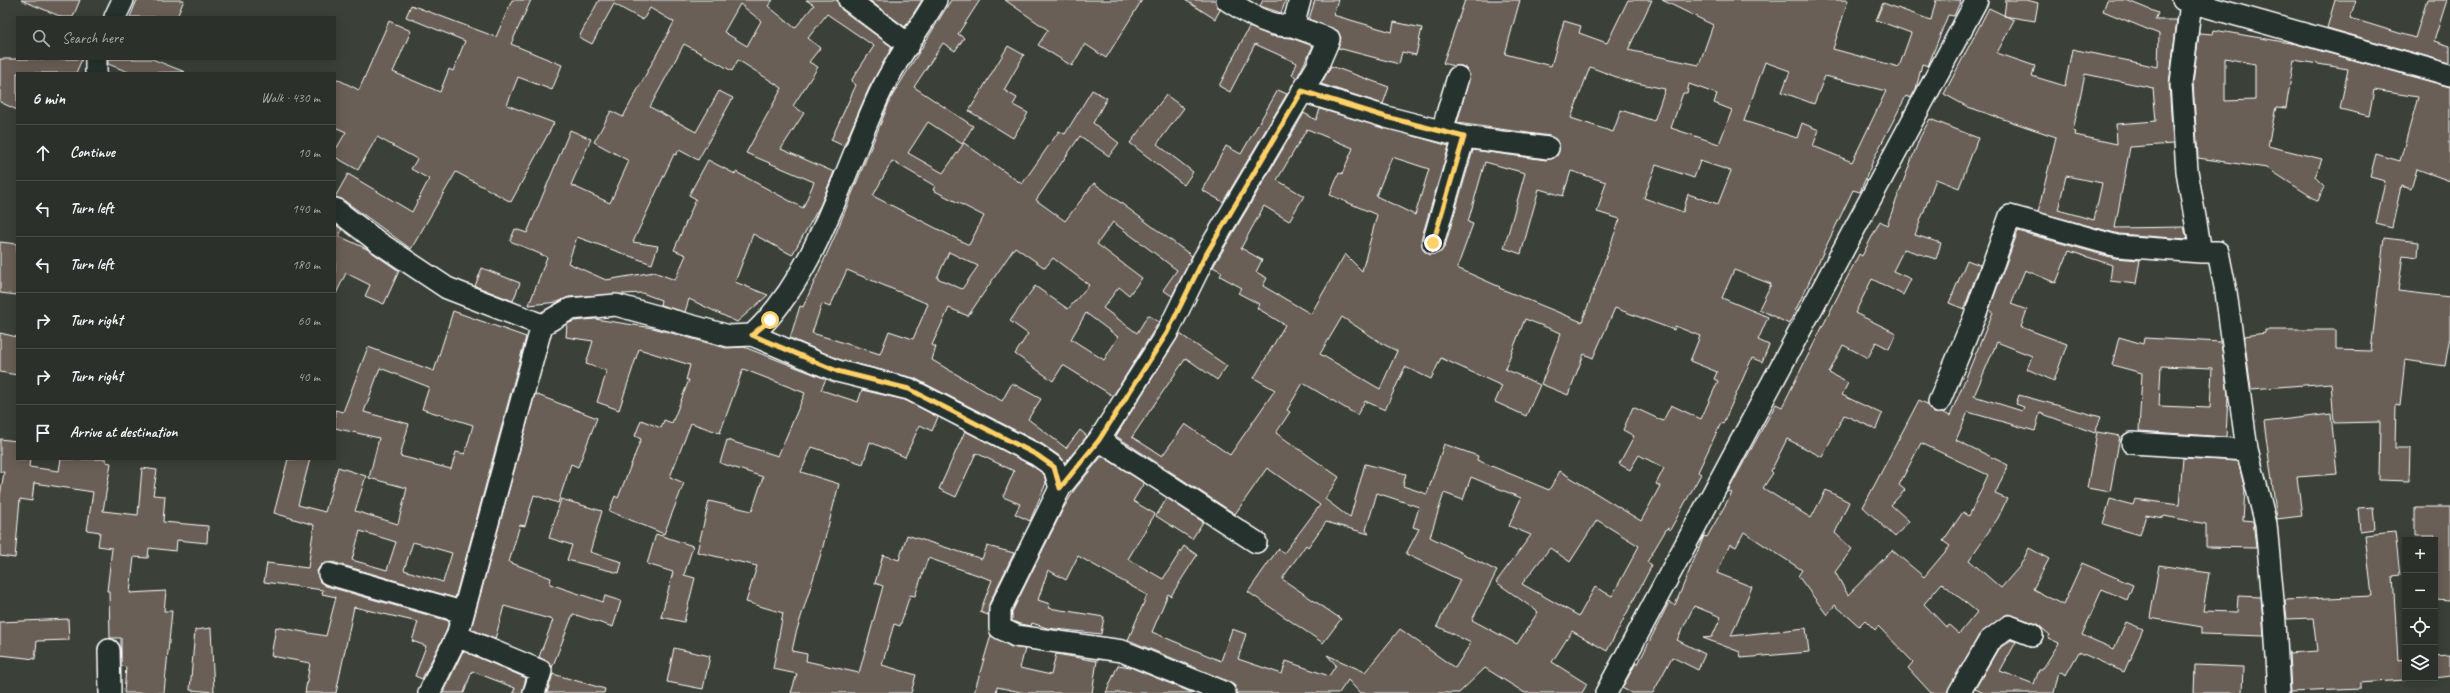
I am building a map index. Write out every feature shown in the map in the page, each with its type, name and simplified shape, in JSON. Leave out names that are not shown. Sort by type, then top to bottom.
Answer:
[{"type":"street","points":[[115,16],[123,0]]},
{"type":"street","points":[[849,0],[909,45]]},
{"type":"street","points":[[752,335],[770,320],[809,258],[880,92],[936,0]]},
{"type":"street","points":[[1226,693],[1122,651],[1016,636],[1000,628],[1000,609],[1060,488],[1099,440],[1167,333],[1204,258],[1302,91],[1330,40],[1293,26],[1280,27],[1258,20],[1227,0]]},
{"type":"street","points":[[1293,26],[1300,0]]},
{"type":"street","points":[[1606,693],[1977,0]]},
{"type":"street","points":[[2201,252],[2188,171],[2182,83],[2187,1],[2450,75]]},
{"type":"street","points":[[1442,131],[1458,77]]},
{"type":"street","points":[[1302,91],[1464,137],[1548,148]]},
{"type":"street","points":[[1433,243],[1464,137]]},
{"type":"street","points":[[336,210],[378,242],[447,288],[542,325]]},
{"type":"street","points":[[1939,402],[1974,318],[2010,216],[2117,246],[2218,252],[2226,292],[2247,450],[2266,524],[2275,623],[2279,693]]},
{"type":"street","points":[[429,693],[457,636],[462,612],[542,325],[570,309],[616,305],[729,336],[752,335],[837,371],[909,389],[1037,455],[1054,467],[1060,488]]},
{"type":"street","points":[[1099,440],[1256,542]]},
{"type":"street","points":[[2132,444],[2247,450]]},
{"type":"street","points":[[329,574],[462,612]]},
{"type":"street","points":[[1959,693],[1989,641],[2009,626],[2032,635]]},
{"type":"street","points":[[457,636],[541,670],[534,693]]},
{"type":"street","points":[[109,650],[110,693]]},
{"type":"building","points":[[21,0],[80,0],[73,16],[60,16]]},
{"type":"building","points":[[137,0],[184,0],[177,16],[130,16]]},
{"type":"building","points":[[512,0],[531,0],[511,44],[562,65],[552,90],[518,77],[507,105],[554,123],[511,202],[456,172],[411,249],[342,199],[336,197],[348,174],[412,212],[429,179],[411,169],[417,159],[377,137],[358,170],[336,158],[336,149],[346,132],[336,127],[336,78],[359,90],[389,21],[411,31],[393,72],[440,92],[449,69],[453,71],[465,41],[406,17],[411,5],[496,37]]},
{"type":"building","points":[[599,0],[773,0],[768,6],[795,28],[814,5],[806,0],[837,0],[842,10],[892,47],[869,88],[844,146],[831,140],[856,85],[851,81],[874,46],[827,14],[808,38],[820,48],[809,62],[818,67],[793,106],[804,113],[781,149],[834,172],[820,206],[792,255],[753,234],[735,282],[768,295],[737,322],[689,299],[685,312],[660,305],[661,300],[642,293],[569,297],[558,302],[529,305],[547,257],[510,241],[515,229],[527,233],[570,130],[591,139],[571,185],[610,203],[629,161],[594,142],[611,111],[623,117],[674,22],[650,8],[643,20],[614,4],[592,44],[579,37]],"holes":[[[740,4],[761,21],[747,46],[724,32]],[[684,44],[732,71],[738,60],[782,88],[746,153],[814,182],[803,208],[736,172],[735,174],[708,160],[689,195],[696,199],[674,250],[686,255],[675,280],[654,272],[606,280],[568,263],[577,237],[652,264],[658,246],[633,242],[674,154],[676,155],[679,150],[698,160],[733,98],[719,91],[696,132],[650,107]]]},
{"type":"building","points":[[869,0],[922,0],[905,27]]},
{"type":"building","points":[[951,0],[980,0],[958,34],[964,38],[955,51],[943,43],[914,87],[973,126],[962,144],[928,122],[908,153],[943,173],[964,143],[1022,184],[1059,131],[1065,134],[1092,90],[1107,98],[1093,123],[1119,143],[1109,156],[1080,136],[1036,200],[1065,221],[1094,183],[1192,256],[1172,296],[1163,290],[1177,270],[1113,222],[1097,244],[1142,278],[1129,295],[1119,287],[1103,308],[1137,333],[1148,315],[1159,322],[1113,396],[1063,365],[1053,381],[1015,354],[1028,334],[1010,321],[1035,286],[1068,309],[1089,285],[1053,258],[1045,268],[1015,247],[968,316],[949,308],[932,345],[936,347],[932,360],[1002,401],[1012,383],[1041,399],[1028,419],[1066,448],[1080,430],[1087,436],[1065,463],[1061,457],[1042,444],[914,378],[841,360],[790,338],[800,306],[803,307],[834,238],[891,98]],"holes":[[[892,161],[935,186],[933,190],[984,216],[969,245],[873,196]],[[949,252],[978,266],[962,289],[937,278]],[[847,270],[928,304],[913,339],[889,331],[880,354],[812,333],[822,304],[830,307]],[[1086,313],[1118,337],[1104,360],[1071,339]]]},
{"type":"building","points":[[1005,0],[1142,0],[1106,58],[1085,44],[1072,66],[1038,45],[1048,30]]},
{"type":"building","points":[[1185,0],[1215,0],[1220,10],[1215,19]]},
{"type":"building","points":[[1263,0],[1286,0],[1281,13],[1260,6]]},
{"type":"building","points":[[1315,0],[1338,0],[1333,15],[1392,32],[1394,22],[1422,28],[1416,55],[1402,52],[1399,64],[1338,48],[1341,38],[1338,31],[1309,19]]},
{"type":"building","points":[[1465,0],[1520,0],[1505,54],[1551,66],[1564,21],[1581,26],[1579,33],[1607,43],[1628,0],[1652,0],[1628,50],[1699,65],[1713,25],[1662,0],[1848,0],[1833,49],[1899,67],[1911,33],[1876,20],[1883,3],[1931,20],[1936,0],[1961,0],[1954,16],[1948,15],[1928,66],[1922,64],[1916,89],[1911,98],[1906,96],[1875,156],[1860,192],[1853,190],[1789,324],[1759,309],[1771,284],[1734,270],[1722,298],[1768,317],[1758,340],[1769,345],[1762,362],[1752,358],[1723,424],[1721,423],[1698,472],[1701,474],[1670,530],[1667,528],[1647,562],[1652,565],[1607,651],[1572,631],[1552,662],[1587,684],[1582,693],[1525,693],[1485,668],[1459,693],[1360,693],[1348,680],[1339,693],[1237,693],[1235,686],[1230,682],[1128,640],[1147,595],[1078,556],[1066,580],[1048,570],[1038,600],[1050,604],[1049,608],[1104,617],[1101,634],[1047,628],[1032,623],[1031,626],[1012,621],[1012,612],[1063,509],[1075,489],[1102,456],[1144,483],[1133,501],[1155,514],[1128,559],[1163,579],[1184,546],[1197,555],[1171,596],[1168,594],[1152,632],[1221,661],[1232,629],[1246,634],[1238,659],[1282,674],[1286,661],[1329,676],[1336,665],[1327,655],[1365,672],[1400,629],[1455,668],[1471,643],[1437,626],[1460,580],[1406,554],[1419,529],[1413,527],[1419,507],[1377,493],[1366,530],[1369,534],[1326,522],[1308,547],[1306,545],[1282,579],[1341,619],[1323,643],[1248,592],[1278,549],[1284,553],[1320,505],[1267,468],[1235,514],[1116,436],[1180,334],[1227,366],[1217,380],[1186,358],[1132,437],[1162,456],[1185,424],[1230,455],[1275,390],[1254,378],[1285,325],[1257,308],[1259,304],[1238,293],[1242,288],[1220,276],[1222,272],[1213,267],[1304,113],[1316,120],[1320,109],[1449,146],[1421,240],[1424,251],[1430,255],[1441,252],[1445,246],[1473,150],[1546,160],[1557,156],[1559,144],[1550,136],[1457,123],[1470,75],[1462,66],[1453,66],[1443,63]],"holes":[[[1765,62],[1790,71],[1782,92],[1814,104],[1825,76],[1886,91],[1852,162],[1813,146],[1819,130],[1802,123],[1797,138],[1744,121]],[[1590,67],[1627,81],[1665,89],[1654,121],[1621,110],[1613,132],[1571,118]],[[1689,84],[1717,94],[1714,103],[1732,110],[1719,144],[1671,128],[1683,93],[1687,93]],[[1307,129],[1353,148],[1342,174],[1339,173],[1330,195],[1377,215],[1362,271],[1345,254],[1311,314],[1263,286],[1267,278],[1256,272],[1262,260],[1241,248],[1264,206],[1289,221],[1304,196],[1277,180]],[[1392,157],[1429,169],[1415,215],[1376,196]],[[1700,161],[1731,171],[1718,204],[1688,194],[1683,212],[1644,198],[1656,165],[1694,178]],[[1485,162],[1525,173],[1504,248],[1521,254],[1539,189],[1563,196],[1571,171],[1606,182],[1597,212],[1620,219],[1582,322],[1499,288],[1500,287],[1457,268],[1473,224],[1468,222]],[[1615,308],[1674,330],[1675,326],[1700,336],[1690,361],[1717,372],[1714,379],[1718,381],[1701,419],[1671,405],[1663,421],[1633,407],[1623,430],[1634,436],[1619,464],[1630,470],[1639,455],[1664,468],[1656,484],[1660,486],[1641,521],[1560,471],[1549,490],[1477,460],[1478,456],[1444,444],[1427,494],[1403,486],[1406,474],[1365,464],[1350,518],[1325,499],[1339,477],[1276,433],[1290,412],[1287,410],[1303,383],[1357,415],[1365,401],[1385,410],[1405,367],[1431,379],[1441,358],[1502,386],[1495,402],[1526,416],[1540,385],[1505,369],[1525,319],[1561,333],[1541,384],[1568,395],[1584,354],[1593,358]],[[1342,317],[1383,344],[1397,351],[1380,389],[1320,354]],[[1471,477],[1521,498],[1509,526],[1531,535],[1496,582],[1538,612],[1517,644],[1472,620],[1497,571],[1430,537],[1444,493],[1463,500]],[[1597,520],[1639,546],[1612,596],[1595,587],[1579,616],[1522,584],[1550,548],[1570,562]]]},
{"type":"building","points":[[2006,0],[2027,0],[2038,3],[2035,21],[2004,16]]},
{"type":"building","points":[[2107,0],[2126,0],[2158,13],[2155,20],[2177,20],[2169,84],[2173,144],[2130,147],[2115,228],[2184,227],[2187,239],[2119,234],[2038,212],[2056,137],[1968,107],[1944,94],[1989,8],[2014,20],[1997,53],[2035,66],[2032,76],[2065,86],[2072,49],[2158,67],[2159,34],[2103,11]],"holes":[[[2085,74],[2153,88],[2156,121],[2116,124],[2117,144],[2075,135],[2076,132],[2073,131]],[[2066,176],[2102,183],[2094,220],[2058,210]]]},
{"type":"building","points":[[2335,0],[2356,0],[2350,18],[2415,38],[2427,0],[2447,0],[2434,41],[2450,46],[2450,63],[2327,28]]},
{"type":"building","points":[[1249,27],[1271,36],[1291,38],[1313,46],[1297,78],[1292,75],[1297,63],[1255,44],[1230,92],[1219,86]]},
{"type":"building","points":[[2214,30],[2296,44],[2450,87],[2450,181],[2417,169],[2411,189],[2401,186],[2392,228],[2376,224],[2385,181],[2370,177],[2376,154],[2400,161],[2418,97],[2374,90],[2369,116],[2340,109],[2348,69],[2294,60],[2286,108],[2276,107],[2268,146],[2322,159],[2315,177],[2324,186],[2318,201],[2267,168],[2198,158],[2193,83],[2199,33],[2213,34]],"holes":[[[2225,58],[2255,64],[2255,100],[2225,101]]]},
{"type":"building","points":[[1008,46],[1024,55],[1004,90],[1017,98],[1013,105],[1028,113],[1013,138],[969,111]]},
{"type":"building","points":[[0,59],[82,60],[76,72],[16,72],[16,110],[0,102]]},
{"type":"building","points":[[108,60],[155,60],[185,72],[128,72],[108,64]]},
{"type":"building","points":[[1331,66],[1389,87],[1383,104],[1321,84]]},
{"type":"building","points":[[1278,90],[1287,94],[1223,202],[1202,190],[1226,146],[1241,154]]},
{"type":"building","points":[[1166,95],[1184,108],[1157,144],[1193,172],[1184,185],[1130,143]]},
{"type":"building","points":[[1930,119],[1978,138],[1959,188],[1936,179],[1915,235],[1941,243],[1936,259],[1904,249],[1893,271],[1911,279],[1903,295],[1872,279],[1855,313],[1896,333],[1889,349],[1876,342],[1868,358],[1843,345],[1829,373],[1848,383],[1842,395],[1882,414],[1876,429],[1844,415],[1822,457],[1787,439],[1771,471],[1773,473],[1763,488],[1811,518],[1826,490],[1849,502],[1835,533],[1852,549],[1835,572],[1848,595],[1892,550],[1924,577],[1950,546],[1943,541],[1963,512],[1969,516],[1988,475],[1921,443],[1899,485],[1905,490],[1891,505],[1909,521],[1895,537],[1863,507],[1919,400],[1927,404],[1934,413],[1944,413],[1950,416],[1993,312],[1989,310],[2018,231],[2114,258],[2140,260],[2136,284],[2110,281],[2112,265],[2069,251],[2056,283],[2025,270],[2011,304],[2027,310],[2021,327],[2067,344],[2054,381],[2027,369],[2032,356],[1997,342],[1974,396],[2022,411],[2024,407],[2016,404],[2019,395],[2101,417],[2095,433],[2040,413],[2035,431],[1968,412],[1956,440],[2008,465],[1995,494],[2007,499],[1998,518],[1969,560],[2001,588],[2020,566],[2029,548],[2049,559],[2033,589],[2063,605],[2082,563],[2133,585],[2127,600],[2102,589],[2082,635],[2114,649],[2126,622],[2143,629],[2124,672],[2079,652],[2066,675],[2059,671],[2054,693],[1984,693],[1975,689],[1998,649],[2011,640],[2016,642],[2000,671],[2034,684],[2039,670],[2042,670],[2059,643],[2048,638],[2050,635],[2037,624],[2008,614],[1979,635],[1947,693],[1931,693],[1908,668],[1913,662],[1878,626],[1875,630],[1865,620],[1859,626],[1835,605],[1827,615],[1798,576],[1802,570],[1744,532],[1736,547],[1730,544],[1717,573],[1752,587],[1731,636],[1806,628],[1809,652],[1741,658],[1740,652],[1703,638],[1712,637],[1721,617],[1694,606],[1677,640],[1705,654],[1698,670],[1672,657],[1653,693],[1631,693],[1622,688],[1636,663],[1638,664],[1669,602],[1675,605],[1704,536],[1707,537],[1732,493],[1728,491],[1776,404],[1782,407],[1859,254],[1862,256],[1880,221],[1887,225],[1920,137]],"holes":[[[1942,583],[1977,612],[1959,634],[1949,625],[1946,627],[1924,604]]]},
{"type":"building","points":[[336,225],[342,230],[339,236],[367,249],[399,271],[384,304],[365,296],[370,285],[346,273],[336,294]]},
{"type":"building","points":[[2384,238],[2419,242],[2418,257],[2403,255],[2398,291],[2450,297],[2450,336],[2445,366],[2405,360],[2400,405],[2396,404],[2395,448],[2410,448],[2409,481],[2379,480],[2380,422],[2334,423],[2331,383],[2251,389],[2244,336],[2265,333],[2265,330],[2336,330],[2336,350],[2371,351]]},
{"type":"building","points":[[0,242],[16,244],[16,295],[0,293]]},
{"type":"building","points":[[1967,260],[1980,265],[1964,309],[1949,303]]},
{"type":"building","points":[[482,268],[520,283],[513,301],[475,286]]},
{"type":"building","points":[[453,311],[526,337],[455,598],[332,562],[321,565],[317,571],[320,582],[326,586],[449,621],[446,632],[422,679],[415,676],[426,646],[412,641],[418,622],[354,607],[336,693],[305,693],[310,663],[271,656],[276,627],[326,636],[336,597],[322,594],[323,590],[264,582],[267,563],[308,568],[314,525],[274,513],[288,460],[310,460],[298,505],[325,512],[338,467],[366,476],[355,511],[398,524],[407,488],[369,478],[379,438],[336,428],[336,410],[343,412],[368,347],[434,371]],"holes":[[[380,368],[429,387],[422,409],[473,425],[465,454],[456,452],[451,469],[400,456],[409,424],[364,412]],[[360,531],[396,542],[387,570],[352,560]],[[413,542],[452,553],[443,582],[404,570]]]},
{"type":"building","points":[[595,319],[653,328],[726,348],[744,347],[826,379],[821,390],[858,402],[862,390],[905,400],[938,417],[932,431],[920,425],[905,457],[870,442],[863,464],[812,447],[801,472],[839,484],[821,554],[796,633],[792,651],[807,654],[806,661],[859,673],[883,586],[875,583],[883,555],[899,560],[907,535],[982,559],[987,546],[1014,553],[989,604],[988,615],[980,612],[992,580],[928,558],[915,596],[910,595],[900,626],[894,624],[882,665],[916,675],[911,693],[791,693],[797,674],[773,669],[783,613],[746,602],[757,566],[697,552],[709,501],[752,511],[763,477],[720,463],[727,440],[778,456],[805,393],[743,369],[720,433],[691,423],[670,477],[684,483],[664,534],[609,511],[615,496],[618,498],[641,439],[635,436],[641,420],[661,428],[664,420],[672,423],[689,380],[686,380],[690,365],[639,349],[619,410],[597,402],[607,371],[586,364],[593,341],[566,337],[567,324],[574,321]]},
{"type":"building","points":[[0,333],[16,337],[16,375],[0,372]]},
{"type":"building","points":[[2119,337],[2143,344],[2144,338],[2221,342],[2228,395],[2226,437],[2139,431],[2142,373],[2112,365]],"holes":[[[2161,366],[2212,368],[2210,408],[2159,406]]]},
{"type":"building","points":[[535,394],[597,418],[578,467],[571,464],[558,503],[534,495],[525,526],[520,525],[509,562],[551,578],[550,584],[603,602],[605,596],[621,601],[613,627],[573,614],[552,668],[550,663],[539,657],[553,620],[504,606],[495,639],[471,629]]},
{"type":"building","points":[[2331,414],[2337,474],[2297,477],[2302,516],[2277,519],[2264,422]]},
{"type":"building","points":[[965,431],[1031,465],[1044,474],[1046,483],[1030,521],[1015,514],[1020,504],[1003,497],[1014,471],[976,453],[956,497],[939,489]]},
{"type":"building","points":[[2097,432],[2120,436],[2110,492],[2087,488]]},
{"type":"building","points":[[0,439],[16,441],[16,460],[30,460],[29,467],[59,471],[61,460],[106,460],[106,462],[111,463],[103,511],[138,515],[142,468],[157,470],[153,495],[165,496],[163,522],[208,526],[207,543],[177,540],[176,551],[149,548],[148,558],[134,557],[130,593],[166,591],[164,611],[172,611],[164,693],[124,693],[126,667],[121,666],[121,638],[110,638],[109,591],[107,591],[112,548],[98,546],[100,532],[87,530],[93,492],[34,483],[32,501],[20,499],[15,558],[0,556],[0,497],[4,472],[0,472]]},
{"type":"building","points":[[2183,458],[2238,461],[2245,490],[2243,520],[2253,521],[2256,548],[2206,547],[2206,524],[2164,516],[2163,518],[2146,515],[2140,535],[2103,524],[2110,499],[2133,505],[2135,499],[2179,505]]},
{"type":"building","points":[[1167,498],[1203,522],[1192,539],[1156,516]]},
{"type":"building","points":[[561,499],[602,511],[590,552],[622,562],[619,573],[567,560],[572,545],[549,538]]},
{"type":"building","points":[[2373,507],[2375,529],[2360,531],[2358,508]]},
{"type":"building","points":[[2415,507],[2450,507],[2450,600],[2438,599],[2438,537],[2415,536]]},
{"type":"building","points":[[2395,532],[2400,575],[2393,576],[2398,660],[2402,659],[2402,680],[2360,683],[2360,689],[2291,692],[2289,653],[2317,651],[2313,618],[2287,619],[2285,600],[2372,596],[2365,535]]},
{"type":"building","points":[[656,534],[693,546],[684,575],[695,578],[684,622],[661,617],[673,572],[647,564]]},
{"type":"building","points":[[2159,565],[2209,573],[2203,611],[2237,612],[2238,596],[2261,597],[2264,636],[2202,634],[2202,627],[2150,618]]},
{"type":"building","points":[[68,619],[69,640],[37,641],[35,659],[0,655],[0,622]]},
{"type":"building","points":[[211,628],[214,692],[190,690],[195,630]]},
{"type":"building","points":[[991,635],[1011,647],[1025,649],[1020,668],[1051,675],[1056,654],[1097,661],[1092,693],[1025,693],[997,687],[996,693],[974,693]]},
{"type":"building","points":[[674,648],[710,656],[703,689],[667,682]]},
{"type":"building","points":[[463,651],[526,678],[522,693],[513,693],[515,688],[472,671],[464,693],[443,693]]},
{"type":"building","points":[[2450,656],[2450,676],[2438,678],[2438,657]]},
{"type":"building","points":[[1118,665],[1130,667],[1193,693],[1106,693]]},
{"type":"building","points":[[2195,665],[2243,667],[2242,693],[2194,693]]},
{"type":"building","points":[[553,674],[605,689],[604,693],[547,693]]},
{"type":"route","points":[[770,320],[752,335],[837,371],[909,389],[1037,455],[1054,467],[1060,488],[1099,440],[1167,333],[1204,258],[1302,91],[1386,117],[1464,137],[1433,243]]}]
